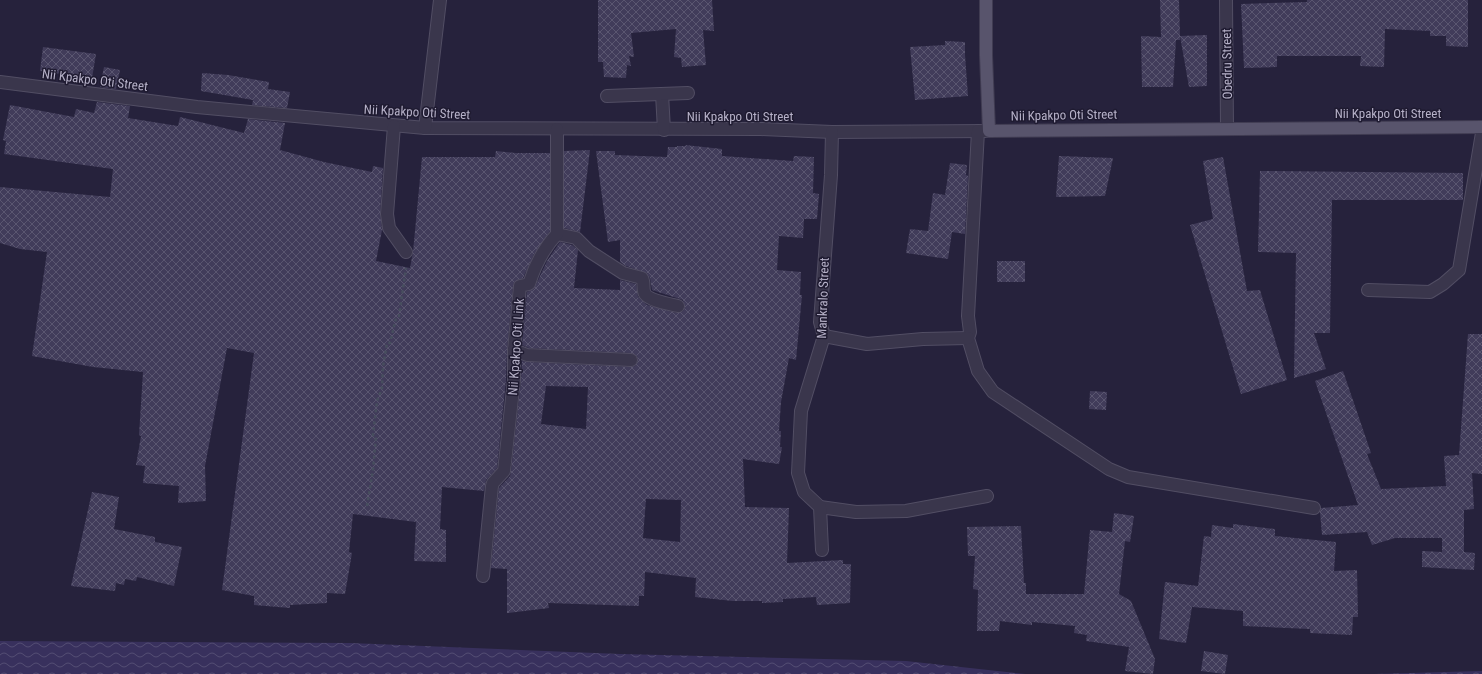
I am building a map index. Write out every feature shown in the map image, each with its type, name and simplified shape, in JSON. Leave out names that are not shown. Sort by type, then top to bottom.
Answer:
[{"type":"main road","points":[[984,131],[986,0]]},
{"type":"main road","name":"Nii Kpakpo Oti Street","points":[[984,131],[1482,127]]},
{"type":"street","points":[[425,128],[440,0]]},
{"type":"street","name":"Obedru Street","points":[[1226,0],[1227,128]]},
{"type":"street","name":"Nii Kpakpo Oti Street","points":[[0,82],[197,107],[425,128],[664,130],[761,129],[832,132],[984,131]]},
{"type":"street","points":[[607,96],[688,93]]},
{"type":"street","points":[[662,94],[664,130]]},
{"type":"street","points":[[394,126],[387,214],[389,228],[406,252]]},
{"type":"street","points":[[557,129],[557,234],[576,238],[589,252],[623,273],[642,278],[644,282],[645,294],[651,299],[678,306]]},
{"type":"street","points":[[984,131],[968,316],[970,332],[968,338],[978,371],[994,392],[1109,469],[1128,477],[1314,508]]},
{"type":"street","name":"Mankralo Street","points":[[820,507],[804,492],[798,473],[802,411],[824,336],[820,322],[832,132]]},
{"type":"street","points":[[1368,290],[1430,292],[1443,284],[1458,270],[1482,132]]},
{"type":"street","name":"Nii Kpakpo Oti Link","points":[[483,576],[492,486],[504,471],[514,380],[514,350],[520,286],[529,284],[534,267],[548,244],[557,234]]},
{"type":"street","points":[[824,336],[867,344],[923,339],[968,338]]},
{"type":"street","points":[[514,350],[527,355],[631,360]]},
{"type":"street","points":[[822,550],[820,507],[856,512],[906,511],[987,496]]},
{"type":"path","points":[[367,506],[373,470],[376,436],[372,435],[377,401],[382,388],[383,367],[387,343],[390,343],[396,318],[399,316],[407,260],[406,252]]},
{"type":"water","points":[[0,641],[350,643],[620,654],[906,661],[1025,674],[0,674]]},
{"type":"water","points":[[1482,671],[1482,674],[1374,674]]},
{"type":"building","points":[[598,0],[712,0],[714,31],[703,30],[706,65],[682,67],[681,58],[674,57],[676,29],[631,33],[634,57],[629,56],[631,66],[627,65],[626,78],[604,77],[603,62],[598,62]]},
{"type":"building","points":[[1160,0],[1179,0],[1180,40],[1176,40],[1173,87],[1142,87],[1141,36],[1161,37]]},
{"type":"building","points":[[1307,0],[1468,0],[1468,47],[1446,46],[1446,36],[1430,36],[1430,31],[1385,29],[1384,67],[1360,66],[1361,56],[1277,56],[1277,67],[1244,68],[1241,4],[1307,2]]},
{"type":"building","points":[[1207,35],[1207,86],[1189,87],[1180,36]]},
{"type":"building","points":[[945,41],[965,42],[968,96],[915,100],[910,47],[945,45]]},
{"type":"building","points":[[43,47],[96,54],[92,78],[40,71]]},
{"type":"building","points":[[104,67],[120,70],[116,89],[100,87]]},
{"type":"building","points":[[202,73],[228,75],[269,82],[268,89],[290,92],[287,108],[252,105],[253,100],[201,91]]},
{"type":"building","points":[[97,102],[130,106],[128,118],[178,126],[180,117],[244,133],[248,119],[285,123],[280,150],[324,162],[372,172],[373,166],[383,168],[380,213],[382,230],[376,261],[410,268],[413,252],[422,157],[495,157],[496,151],[516,153],[550,153],[550,231],[534,254],[523,278],[515,281],[513,285],[507,349],[506,380],[497,468],[486,480],[484,491],[442,487],[440,529],[446,530],[446,562],[414,561],[416,522],[353,514],[349,552],[352,553],[345,594],[327,593],[327,603],[290,605],[290,608],[254,605],[254,596],[222,590],[254,353],[227,348],[205,466],[206,501],[178,503],[179,486],[143,483],[145,466],[136,465],[141,436],[139,435],[143,372],[93,367],[32,356],[47,252],[20,249],[0,243],[0,187],[110,197],[113,169],[4,154],[6,141],[3,140],[10,105],[74,117],[76,109],[94,113]]},
{"type":"building","points":[[685,145],[722,149],[722,156],[793,161],[794,156],[814,157],[813,193],[819,194],[817,219],[804,219],[803,238],[779,236],[777,270],[801,272],[800,295],[802,295],[796,360],[789,358],[781,402],[779,431],[781,431],[780,447],[782,447],[779,464],[743,459],[745,507],[789,508],[787,563],[843,560],[843,564],[851,564],[850,603],[817,605],[816,597],[783,599],[783,602],[762,603],[762,601],[733,601],[695,597],[696,578],[645,572],[644,596],[639,596],[639,606],[548,603],[549,608],[507,613],[507,569],[491,568],[499,488],[510,476],[511,472],[522,361],[631,367],[635,366],[638,361],[637,356],[631,353],[529,348],[522,345],[527,292],[534,289],[547,261],[560,242],[572,245],[578,250],[574,288],[620,290],[620,280],[636,284],[638,297],[647,305],[676,313],[683,311],[685,307],[683,300],[652,290],[650,278],[647,273],[626,266],[620,262],[620,240],[608,242],[596,151],[615,151],[615,155],[667,157],[668,147],[686,146]],"holes":[[[546,386],[588,387],[586,429],[541,424]],[[646,499],[681,500],[680,542],[643,538]]]},
{"type":"building","points":[[590,150],[580,232],[564,228],[564,151]]},
{"type":"building","points":[[1059,156],[1113,158],[1105,196],[1056,197]]},
{"type":"building","points":[[1223,157],[1247,291],[1260,290],[1287,380],[1241,394],[1190,225],[1213,219],[1203,161]]},
{"type":"building","points":[[950,163],[967,165],[966,175],[968,176],[965,234],[952,232],[948,259],[906,253],[910,229],[928,231],[933,193],[945,195]]},
{"type":"building","points":[[1260,171],[1463,173],[1463,200],[1332,200],[1330,333],[1314,333],[1326,369],[1294,378],[1296,253],[1258,252]]},
{"type":"building","points":[[997,261],[1025,261],[1025,282],[997,282]]},
{"type":"building","points":[[1468,334],[1482,334],[1482,474],[1472,473],[1474,509],[1464,510],[1464,552],[1475,553],[1474,570],[1422,567],[1422,551],[1442,552],[1442,538],[1395,538],[1372,545],[1367,532],[1322,535],[1321,508],[1358,505],[1315,381],[1343,371],[1371,453],[1367,454],[1381,489],[1446,486],[1444,456],[1459,455]]},
{"type":"building","points":[[1090,391],[1107,392],[1106,410],[1089,409]]},
{"type":"building","points":[[92,492],[119,497],[114,529],[155,537],[155,542],[182,547],[174,586],[137,577],[136,581],[125,579],[124,585],[116,583],[115,591],[71,586]]},
{"type":"building","points":[[1114,513],[1134,516],[1130,542],[1125,541],[1119,594],[1131,601],[1155,659],[1153,674],[1125,671],[1129,647],[1086,641],[1087,635],[1074,633],[1075,626],[1032,622],[1032,625],[1000,621],[999,631],[977,631],[978,590],[973,589],[975,556],[968,556],[967,527],[1021,526],[1026,594],[1084,594],[1090,530],[1112,532]]},
{"type":"building","points":[[1233,524],[1275,529],[1275,536],[1336,542],[1334,571],[1357,570],[1358,617],[1353,617],[1352,635],[1310,633],[1310,629],[1243,626],[1243,611],[1192,607],[1186,643],[1159,639],[1165,582],[1198,586],[1204,536],[1211,537],[1212,525],[1233,528]]},
{"type":"building","points":[[1204,651],[1228,655],[1225,674],[1201,671]]}]
